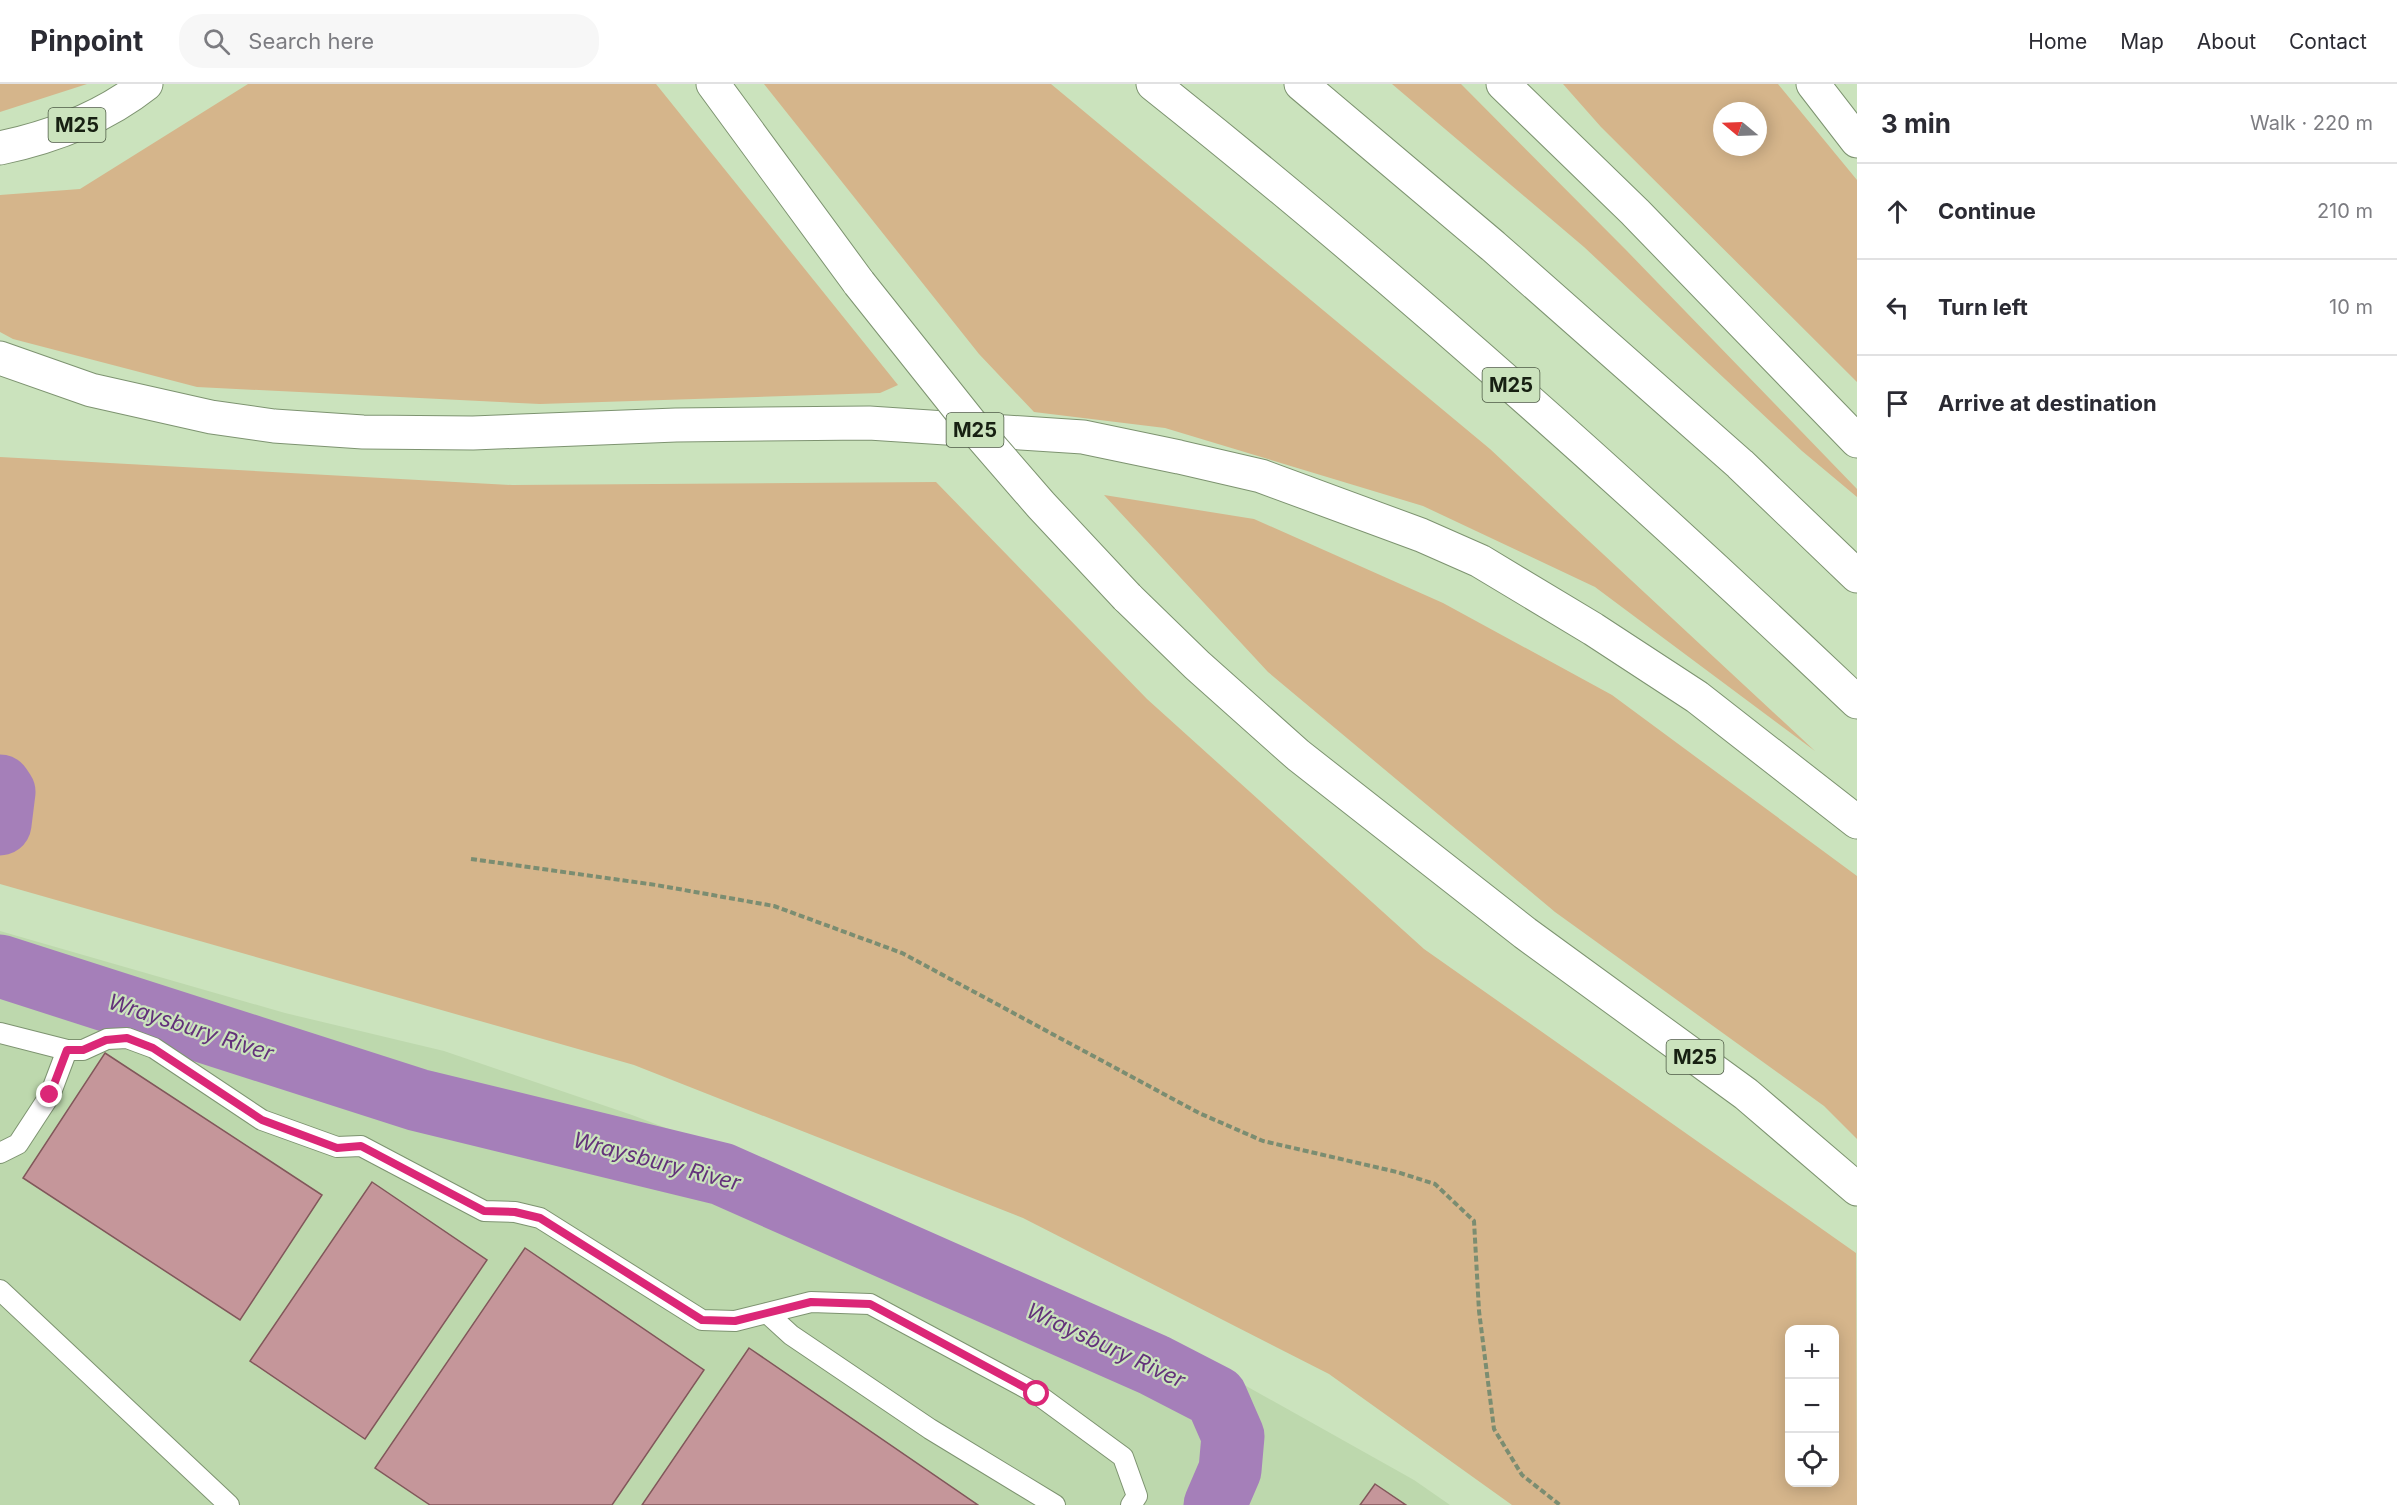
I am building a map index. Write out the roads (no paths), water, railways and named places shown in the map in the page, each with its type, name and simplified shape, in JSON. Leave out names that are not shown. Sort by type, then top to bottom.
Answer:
[{"type":"highway","name":"M25","points":[[0,148],[36,141],[85,122],[134,94],[146,84]]},
{"type":"highway","name":"M25","points":[[713,84],[859,283],[976,430],[1041,505],[1127,597],[1197,665],[1298,755],[1525,933],[1746,1094],[1857,1189]]},
{"type":"highway","name":"M25","points":[[1152,84],[1248,160],[1481,358],[1717,570],[1857,702]]},
{"type":"highway","points":[[1301,84],[1493,246],[1740,464],[1857,576]]},
{"type":"highway","points":[[1503,84],[1635,212],[1857,441]]},
{"type":"highway","points":[[1813,84],[1857,141]]},
{"type":"highway","name":"M25","points":[[0,358],[91,390],[211,417],[274,426],[363,432],[473,433],[676,425],[869,423],[1083,437],[1262,477],[1421,535],[1480,561],[1593,629],[1697,697],[1857,822]]},
{"type":"lane","points":[[0,1033],[67,1050],[83,1050],[106,1040],[127,1038],[153,1048],[262,1120],[337,1148],[361,1146],[484,1211],[515,1212],[540,1218],[702,1320],[735,1321],[811,1302],[870,1304],[1037,1394],[1123,1457],[1137,1496],[1131,1505]]},
{"type":"lane","points":[[0,1153],[18,1144],[50,1095],[67,1050]]},
{"type":"lane","points":[[0,1290],[229,1505]]},
{"type":"lane","points":[[767,1313],[791,1335],[930,1429],[1055,1505]]},
{"type":"waterway","name":"Wraysbury River","points":[[0,786],[4,792],[0,824]]},
{"type":"waterway","name":"Wraysbury River","points":[[0,966],[418,1100],[722,1174],[1154,1365],[1216,1397],[1233,1436],[1230,1470],[1215,1505]]}]
